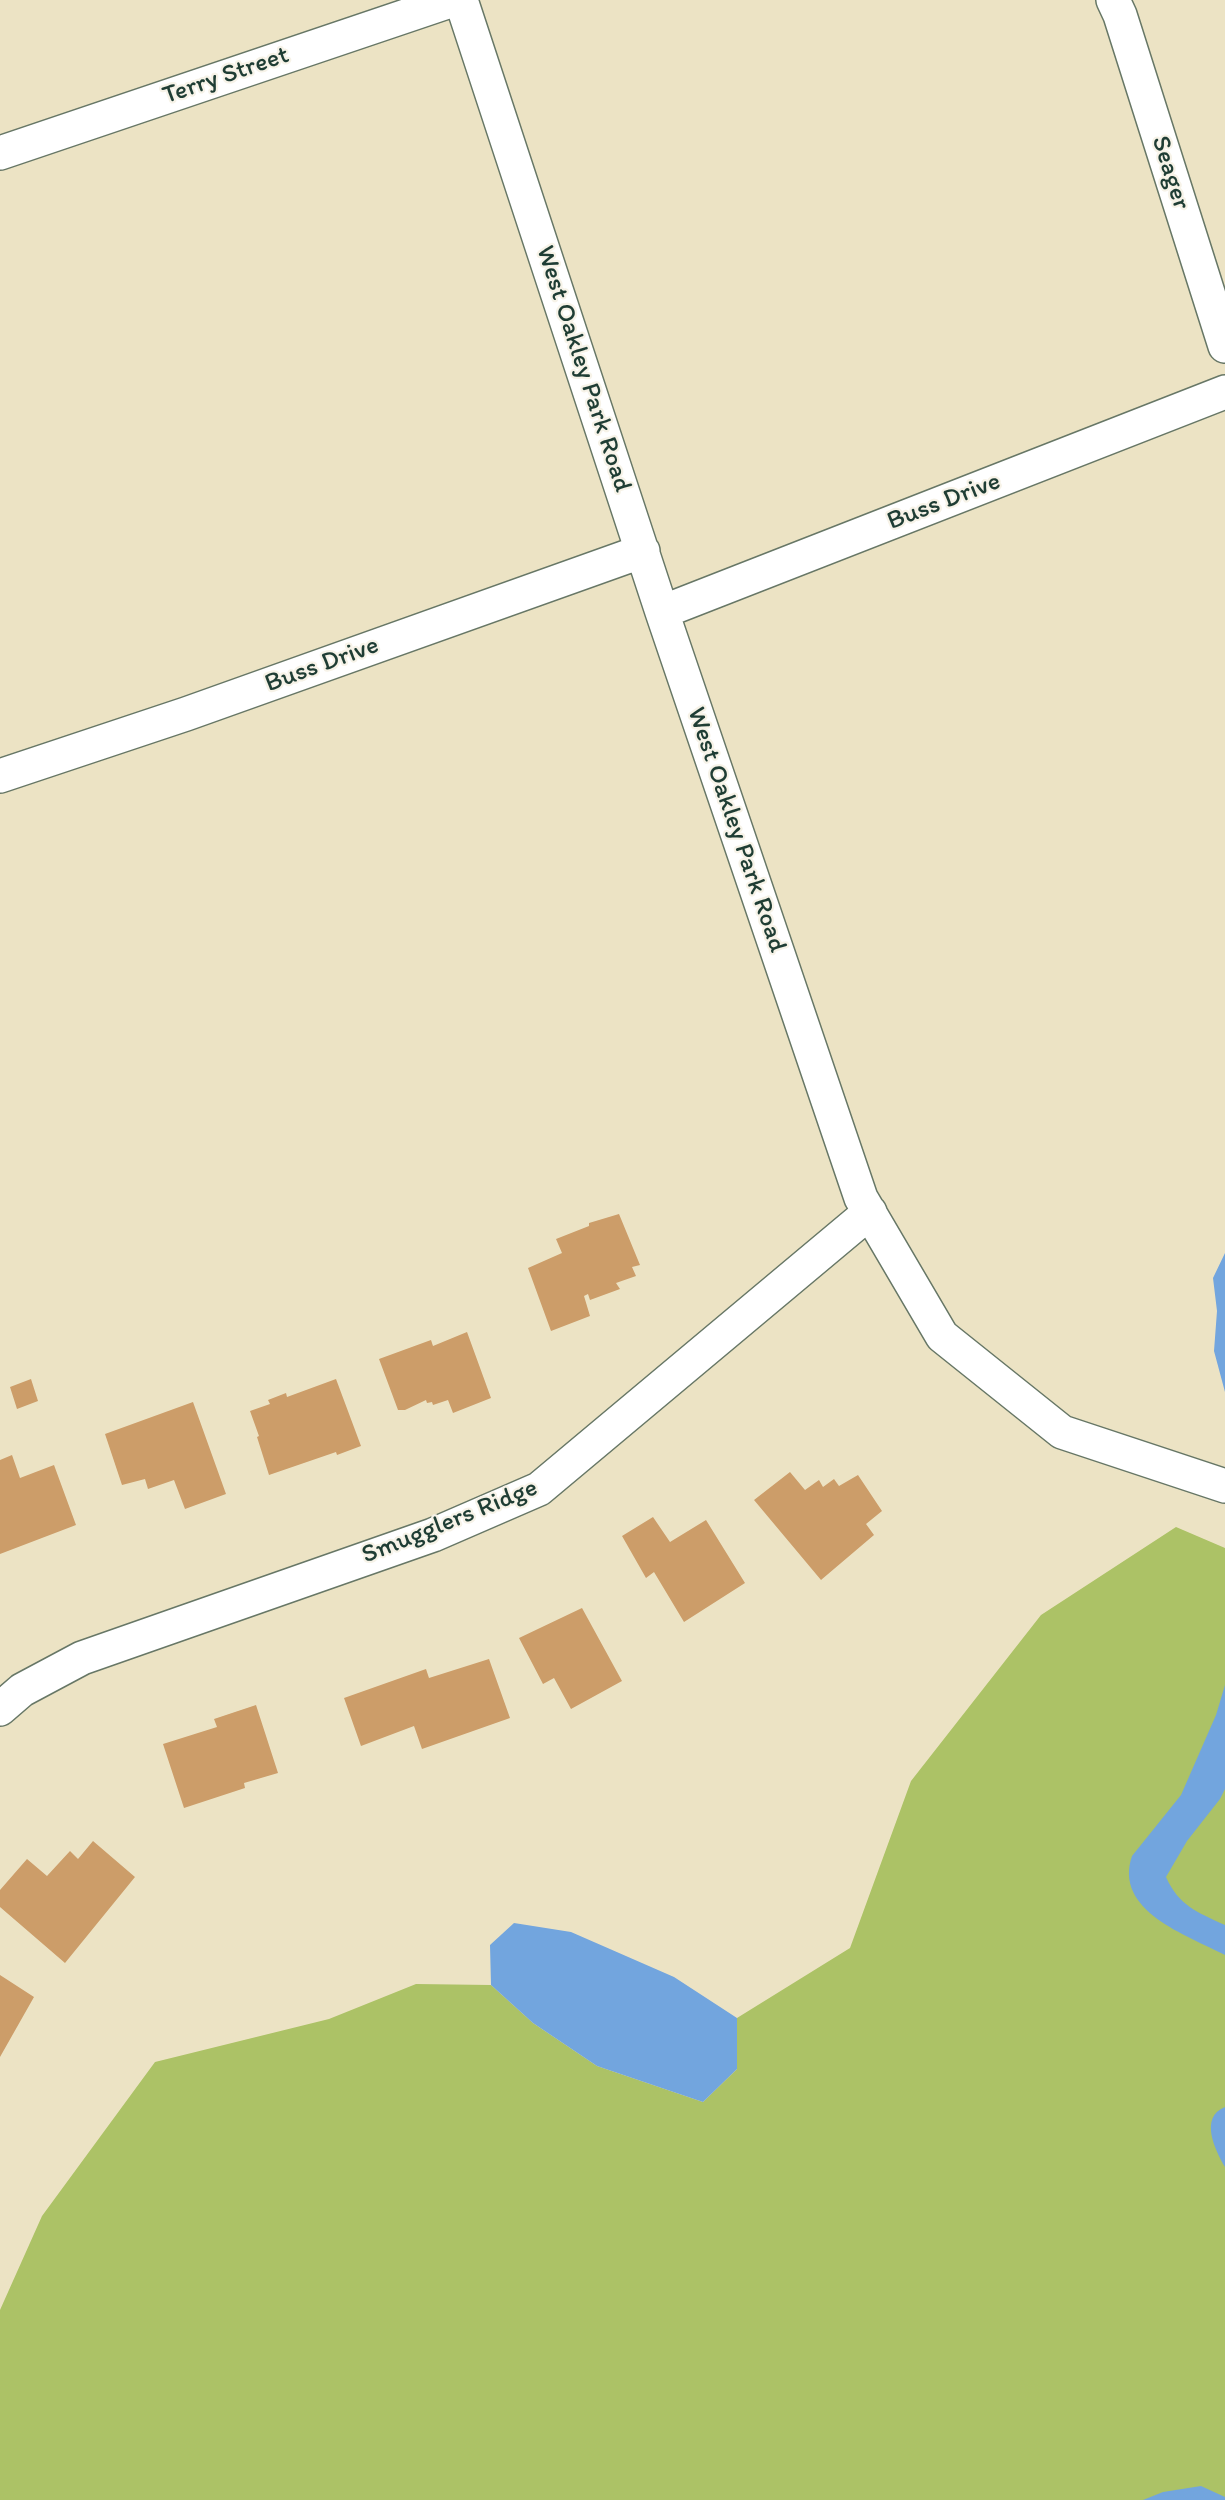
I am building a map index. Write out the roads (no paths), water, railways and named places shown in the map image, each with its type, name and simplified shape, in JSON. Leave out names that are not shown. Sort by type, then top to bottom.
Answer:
[{"type":"street","name":"Terry Street","points":[[0,153],[453,0]]},
{"type":"street","name":"West Oakley Park Road","points":[[461,0],[662,612],[861,1198],[942,1336],[1062,1432],[1225,1486]]},
{"type":"street","name":"Seager","points":[[1113,0],[1120,15],[1225,346]]},
{"type":"street","name":"Buss Drive","points":[[662,612],[1225,392]]},
{"type":"street","name":"Buss Drive","points":[[0,776],[186,714],[643,551]]},
{"type":"street","name":"Smugglers Ridge","points":[[0,1709],[22,1690],[82,1658],[433,1535],[539,1489],[870,1212]]},
{"type":"water","points":[[1225,1253],[1225,1392],[1214,1351],[1217,1311],[1213,1278]]},
{"type":"water","points":[[1225,1685],[1225,1789],[1220,1799],[1187,1841],[1166,1877],[1183,1902],[1197,1912],[1225,1925],[1225,1955],[1157,1919],[1143,1906],[1133,1892],[1129,1875],[1132,1856],[1181,1795],[1216,1715]]},
{"type":"water","points":[[514,1923],[571,1932],[674,1977],[737,2018],[737,2069],[703,2102],[597,2066],[533,2023],[491,1985],[490,1945]]},
{"type":"water","points":[[1225,2107],[1225,2167],[1217,2152],[1211,2126],[1217,2112]]},
{"type":"water","points":[[1201,2486],[1225,2497],[1225,2500],[1143,2500],[1163,2492]]}]
